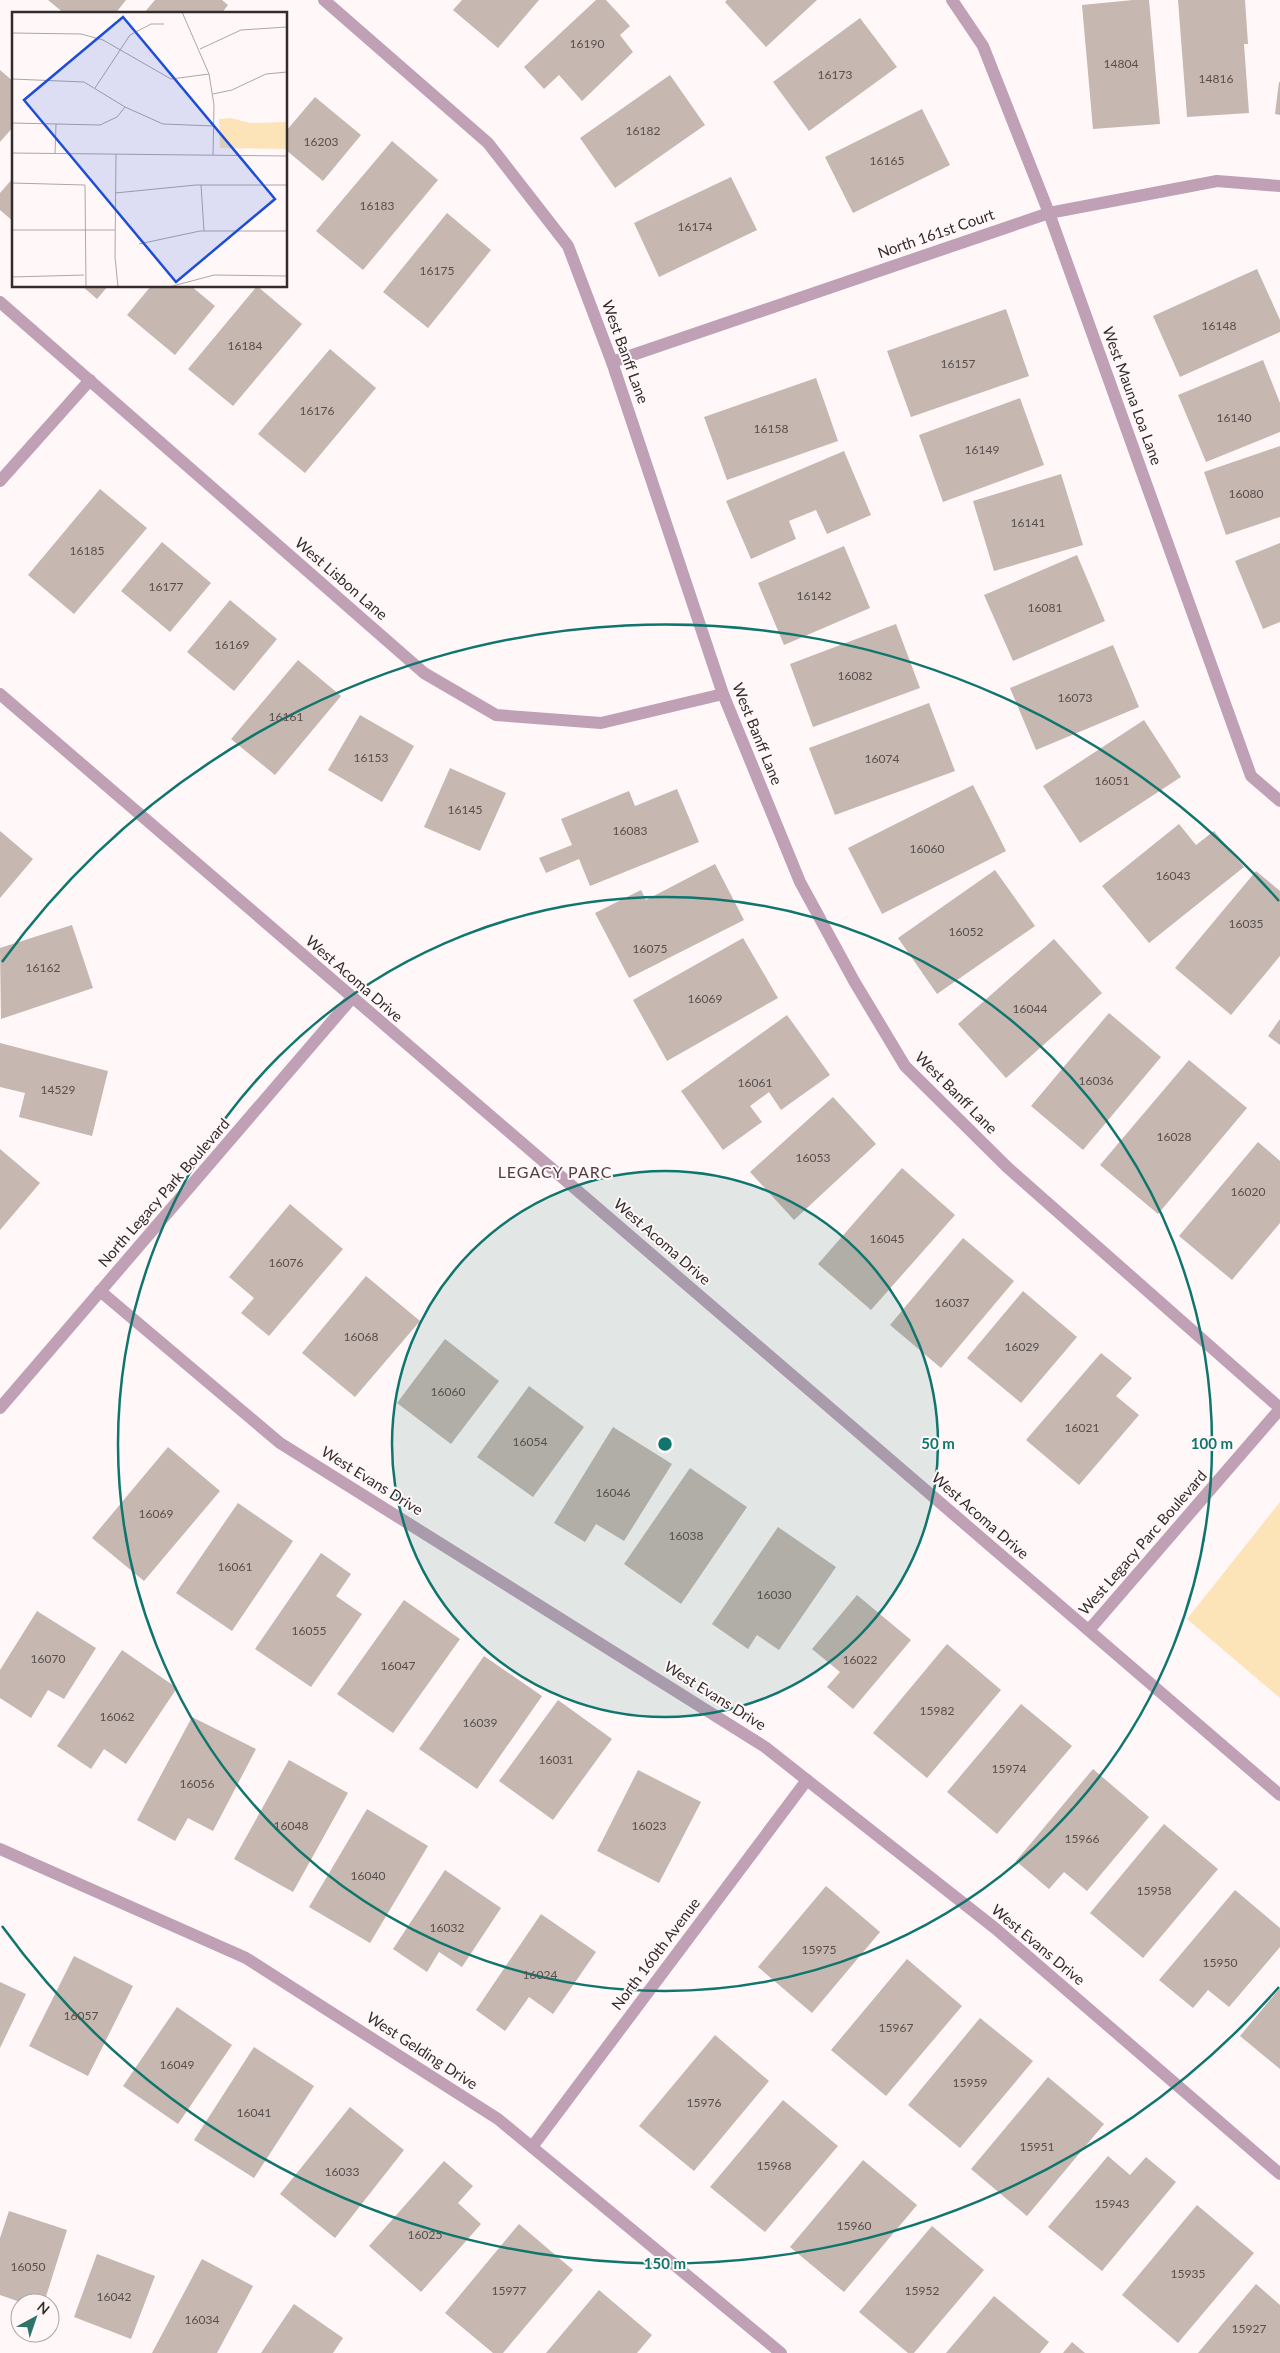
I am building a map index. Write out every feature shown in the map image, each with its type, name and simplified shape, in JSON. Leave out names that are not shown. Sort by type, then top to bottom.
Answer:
[{"type":"street","name":"West Banff Lane","points":[[324,0],[488,142],[568,246],[612,362],[723,694],[800,882],[854,981],[905,1066],[1007,1167],[1280,1408]]},
{"type":"street","name":"West Mauna Loa Lane","points":[[952,0],[982,46],[1049,213],[1251,776],[1280,801]]},
{"type":"street","name":"North 161st Court","points":[[612,362],[1049,213],[1217,181],[1280,186]]},
{"type":"street","name":"West Lisbon Lane","points":[[0,302],[424,673],[496,715],[601,723],[723,694]]},
{"type":"street","points":[[0,481],[90,380]]},
{"type":"street","name":"West Acoma Drive","points":[[0,694],[1280,1795]]},
{"type":"street","name":"North Legacy Park Boulevard","points":[[0,1408],[352,998]]},
{"type":"street","name":"West Evans Drive","points":[[100,1291],[280,1443],[765,1747],[996,1929],[1280,2174]]},
{"type":"street","name":"West Legacy Parc Boulevard","points":[[1089,1630],[1280,1408]]},
{"type":"street","name":"North 160th Avenue","points":[[532,2147],[807,1780]]},
{"type":"street","name":"West Gelding Drive","points":[[0,1849],[246,1958],[498,2119],[781,2353]]},
{"type":"shaded area","points":[[1280,1502],[1280,1698],[1187,1619]]},
{"type":"building","points":[[48,0],[126,0],[117,12],[63,12]]},
{"type":"building","points":[[155,0],[222,0],[228,5],[223,12],[145,12]]},
{"type":"building","points":[[462,0],[539,0],[498,48],[453,10]]},
{"type":"building","points":[[596,0],[606,0],[630,26],[620,35],[633,52],[582,101],[559,75],[544,89],[524,67]]},
{"type":"building","points":[[727,0],[817,0],[766,47],[725,2]]},
{"type":"building","points":[[1149,0],[1160,124],[1093,129],[1082,5]]},
{"type":"building","points":[[1178,0],[1245,0],[1248,44],[1244,44],[1249,113],[1187,117]]},
{"type":"building","points":[[860,18],[897,67],[809,131],[773,82]]},
{"type":"building","points":[[0,70],[12,80],[12,128],[0,142]]},
{"type":"building","points":[[670,75],[705,125],[615,188],[580,138]]},
{"type":"building","points":[[1280,82],[1280,115],[1275,114]]},
{"type":"building","points":[[315,97],[361,135],[323,181],[288,152],[288,129]]},
{"type":"building","points":[[922,109],[950,165],[853,213],[825,157]]},
{"type":"building","points":[[392,141],[438,180],[363,270],[316,231]]},
{"type":"building","points":[[731,177],[757,230],[659,277],[634,223]]},
{"type":"building","points":[[12,179],[12,220],[0,210],[0,193]]},
{"type":"building","points":[[447,213],[491,250],[428,328],[383,292]]},
{"type":"building","points":[[1257,269],[1280,320],[1280,332],[1180,377],[1153,316]]},
{"type":"building","points":[[84,288],[106,288],[97,299]]},
{"type":"building","points":[[149,288],[193,288],[215,306],[175,355],[127,315]]},
{"type":"building","points":[[255,288],[259,288],[302,324],[233,406],[188,369]]},
{"type":"building","points":[[1006,309],[1029,376],[911,417],[887,351]]},
{"type":"building","points":[[330,349],[376,388],[305,473],[258,434]]},
{"type":"building","points":[[1263,360],[1280,403],[1280,432],[1206,462],[1178,395]]},
{"type":"building","points":[[816,378],[838,441],[727,480],[704,417]]},
{"type":"building","points":[[1020,398],[1044,465],[943,502],[919,435]]},
{"type":"building","points":[[1280,446],[1280,517],[1226,535],[1204,472]]},
{"type":"building","points":[[844,451],[871,515],[827,534],[816,510],[789,521],[796,539],[751,559],[726,501]]},
{"type":"building","points":[[1061,474],[1083,545],[994,571],[973,501]]},
{"type":"building","points":[[100,489],[147,528],[74,614],[28,575]]},
{"type":"building","points":[[162,542],[211,583],[170,632],[121,591]]},
{"type":"building","points":[[1280,543],[1280,622],[1263,629],[1235,561]]},
{"type":"building","points":[[844,546],[870,608],[784,645],[758,583]]},
{"type":"building","points":[[1077,555],[1105,621],[1013,661],[984,595]]},
{"type":"building","points":[[230,600],[277,639],[234,691],[187,652]]},
{"type":"building","points":[[896,624],[920,688],[813,727],[790,664]]},
{"type":"building","points":[[1113,645],[1139,707],[1036,750],[1010,688]]},
{"type":"building","points":[[298,660],[341,696],[275,775],[231,739]]},
{"type":"building","points":[[929,703],[955,771],[835,815],[809,748]]},
{"type":"building","points":[[360,715],[414,746],[382,802],[328,770]]},
{"type":"building","points":[[1144,720],[1181,777],[1080,843],[1043,786]]},
{"type":"building","points":[[450,768],[506,793],[480,851],[424,827]]},
{"type":"building","points":[[973,785],[1006,851],[882,914],[848,848]]},
{"type":"building","points":[[677,789],[699,842],[590,886],[579,859],[546,873],[539,858],[572,845],[561,819],[629,791],[635,806]]},
{"type":"building","points":[[1179,824],[1196,845],[1214,831],[1244,867],[1149,943],[1102,886]]},
{"type":"building","points":[[0,831],[33,859],[0,898]]},
{"type":"building","points":[[715,864],[744,920],[629,978],[595,913],[641,890],[646,900]]},
{"type":"building","points":[[995,870],[1035,926],[937,994],[898,938]]},
{"type":"building","points":[[1256,871],[1280,891],[1280,956],[1231,1015],[1175,968]]},
{"type":"building","points":[[72,925],[93,988],[1,1019],[0,948]]},
{"type":"building","points":[[743,938],[778,998],[667,1061],[633,1000]]},
{"type":"building","points":[[1054,939],[1102,993],[1006,1078],[958,1024]]},
{"type":"building","points":[[1109,1013],[1161,1057],[1083,1150],[1031,1106]]},
{"type":"building","points":[[787,1015],[830,1075],[781,1110],[769,1092],[750,1106],[762,1122],[723,1150],[681,1091]]},
{"type":"building","points":[[1280,1019],[1280,1045],[1268,1036]]},
{"type":"building","points":[[0,1043],[108,1071],[92,1136],[19,1117],[25,1093],[0,1087]]},
{"type":"building","points":[[1189,1060],[1247,1108],[1158,1214],[1100,1165]]},
{"type":"building","points":[[833,1097],[876,1144],[794,1220],[750,1172]]},
{"type":"building","points":[[1258,1142],[1280,1161],[1280,1223],[1232,1280],[1179,1236]]},
{"type":"building","points":[[0,1149],[40,1183],[0,1230]]},
{"type":"building","points":[[902,1168],[955,1215],[871,1310],[818,1264]]},
{"type":"building","points":[[290,1204],[343,1249],[269,1336],[241,1313],[254,1298],[229,1277]]},
{"type":"building","points":[[963,1238],[1014,1281],[941,1368],[890,1325]]},
{"type":"building","points":[[366,1276],[420,1321],[355,1397],[302,1353]]},
{"type":"building","points":[[1023,1291],[1077,1337],[1021,1403],[967,1358]]},
{"type":"building","points":[[445,1339],[499,1381],[451,1444],[397,1403]]},
{"type":"building","points":[[1101,1353],[1132,1378],[1116,1396],[1139,1415],[1079,1485],[1026,1440]]},
{"type":"building","points":[[529,1386],[584,1427],[533,1497],[477,1457]]},
{"type":"building","points":[[613,1427],[672,1464],[624,1541],[596,1524],[585,1542],[554,1523]]},
{"type":"building","points":[[168,1447],[220,1491],[144,1581],[92,1538]]},
{"type":"building","points":[[690,1468],[747,1507],[681,1604],[624,1564]]},
{"type":"building","points":[[238,1503],[293,1541],[232,1631],[176,1593]]},
{"type":"building","points":[[778,1527],[836,1567],[779,1650],[757,1635],[748,1649],[712,1624]]},
{"type":"building","points":[[321,1553],[351,1574],[336,1596],[362,1614],[311,1687],[255,1649]]},
{"type":"building","points":[[857,1595],[911,1640],[853,1709],[827,1687],[840,1672],[812,1649]]},
{"type":"building","points":[[404,1600],[460,1639],[393,1733],[337,1694]]},
{"type":"building","points":[[37,1611],[96,1648],[64,1699],[48,1690],[31,1718],[0,1698],[0,1670]]},
{"type":"building","points":[[947,1644],[1001,1690],[927,1778],[873,1733]]},
{"type":"building","points":[[122,1650],[177,1688],[126,1764],[104,1749],[91,1769],[57,1746]]},
{"type":"building","points":[[484,1656],[542,1696],[477,1789],[419,1749]]},
{"type":"building","points":[[558,1700],[612,1739],[553,1820],[499,1781]]},
{"type":"building","points":[[1021,1704],[1072,1746],[997,1834],[947,1792]]},
{"type":"building","points":[[192,1717],[256,1749],[213,1831],[188,1818],[175,1841],[137,1820]]},
{"type":"building","points":[[289,1760],[348,1793],[293,1892],[234,1859]]},
{"type":"building","points":[[1093,1769],[1149,1817],[1087,1891],[1064,1872],[1049,1889],[1016,1861]]},
{"type":"building","points":[[638,1770],[701,1802],[659,1883],[597,1851]]},
{"type":"building","points":[[367,1809],[428,1846],[370,1943],[309,1907]]},
{"type":"building","points":[[1164,1824],[1218,1869],[1143,1958],[1090,1913]]},
{"type":"building","points":[[445,1870],[501,1908],[462,1967],[439,1952],[427,1972],[393,1949]]},
{"type":"building","points":[[826,1886],[880,1932],[812,2013],[758,1967]]},
{"type":"building","points":[[1235,1890],[1280,1928],[1280,1947],[1229,2007],[1208,1990],[1193,2008],[1159,1980]]},
{"type":"building","points":[[541,1914],[596,1952],[553,2014],[529,1997],[505,2031],[476,2010]]},
{"type":"building","points":[[74,1956],[133,1986],[88,2076],[29,2046]]},
{"type":"building","points":[[907,1959],[962,2006],[886,2096],[831,2050]]},
{"type":"building","points":[[0,1982],[26,1994],[0,2048]]},
{"type":"building","points":[[1280,1988],[1280,2069],[1240,2036]]},
{"type":"building","points":[[177,2007],[232,2045],[178,2124],[123,2086]]},
{"type":"building","points":[[980,2018],[1033,2061],[960,2148],[908,2105]]},
{"type":"building","points":[[715,2035],[769,2081],[694,2171],[639,2126]]},
{"type":"building","points":[[254,2047],[314,2086],[254,2178],[194,2140]]},
{"type":"building","points":[[1048,2077],[1104,2124],[1027,2216],[971,2169]]},
{"type":"building","points":[[783,2100],[838,2146],[765,2232],[710,2187]]},
{"type":"building","points":[[350,2107],[404,2150],[335,2238],[280,2194]]},
{"type":"building","points":[[1108,2156],[1130,2175],[1146,2157],[1176,2182],[1102,2271],[1048,2227]]},
{"type":"building","points":[[863,2160],[917,2205],[844,2292],[790,2247]]},
{"type":"building","points":[[444,2161],[473,2186],[458,2203],[481,2224],[421,2292],[369,2246]]},
{"type":"building","points":[[1197,2205],[1254,2253],[1178,2343],[1122,2295]]},
{"type":"building","points":[[9,2211],[67,2230],[47,2293],[10,2293],[10,2298],[0,2295],[0,2238]]},
{"type":"building","points":[[519,2224],[573,2270],[503,2353],[493,2353],[445,2313]]},
{"type":"building","points":[[932,2226],[984,2270],[914,2353],[908,2353],[859,2312]]},
{"type":"building","points":[[97,2254],[155,2276],[131,2339],[74,2317]]},
{"type":"building","points":[[202,2259],[253,2286],[217,2353],[152,2353]]},
{"type":"building","points":[[1256,2284],[1280,2305],[1280,2353],[1198,2353]]},
{"type":"building","points":[[599,2290],[652,2335],[637,2353],[546,2353]]},
{"type":"building","points":[[994,2296],[1049,2342],[1040,2353],[946,2353]]},
{"type":"building","points":[[294,2304],[343,2338],[333,2353],[261,2353]]},
{"type":"building","points":[[1072,2342],[1085,2353],[1063,2353]]},
{"type":"district","name":"LEGACY PARC","points":[[555,1172]]}]
